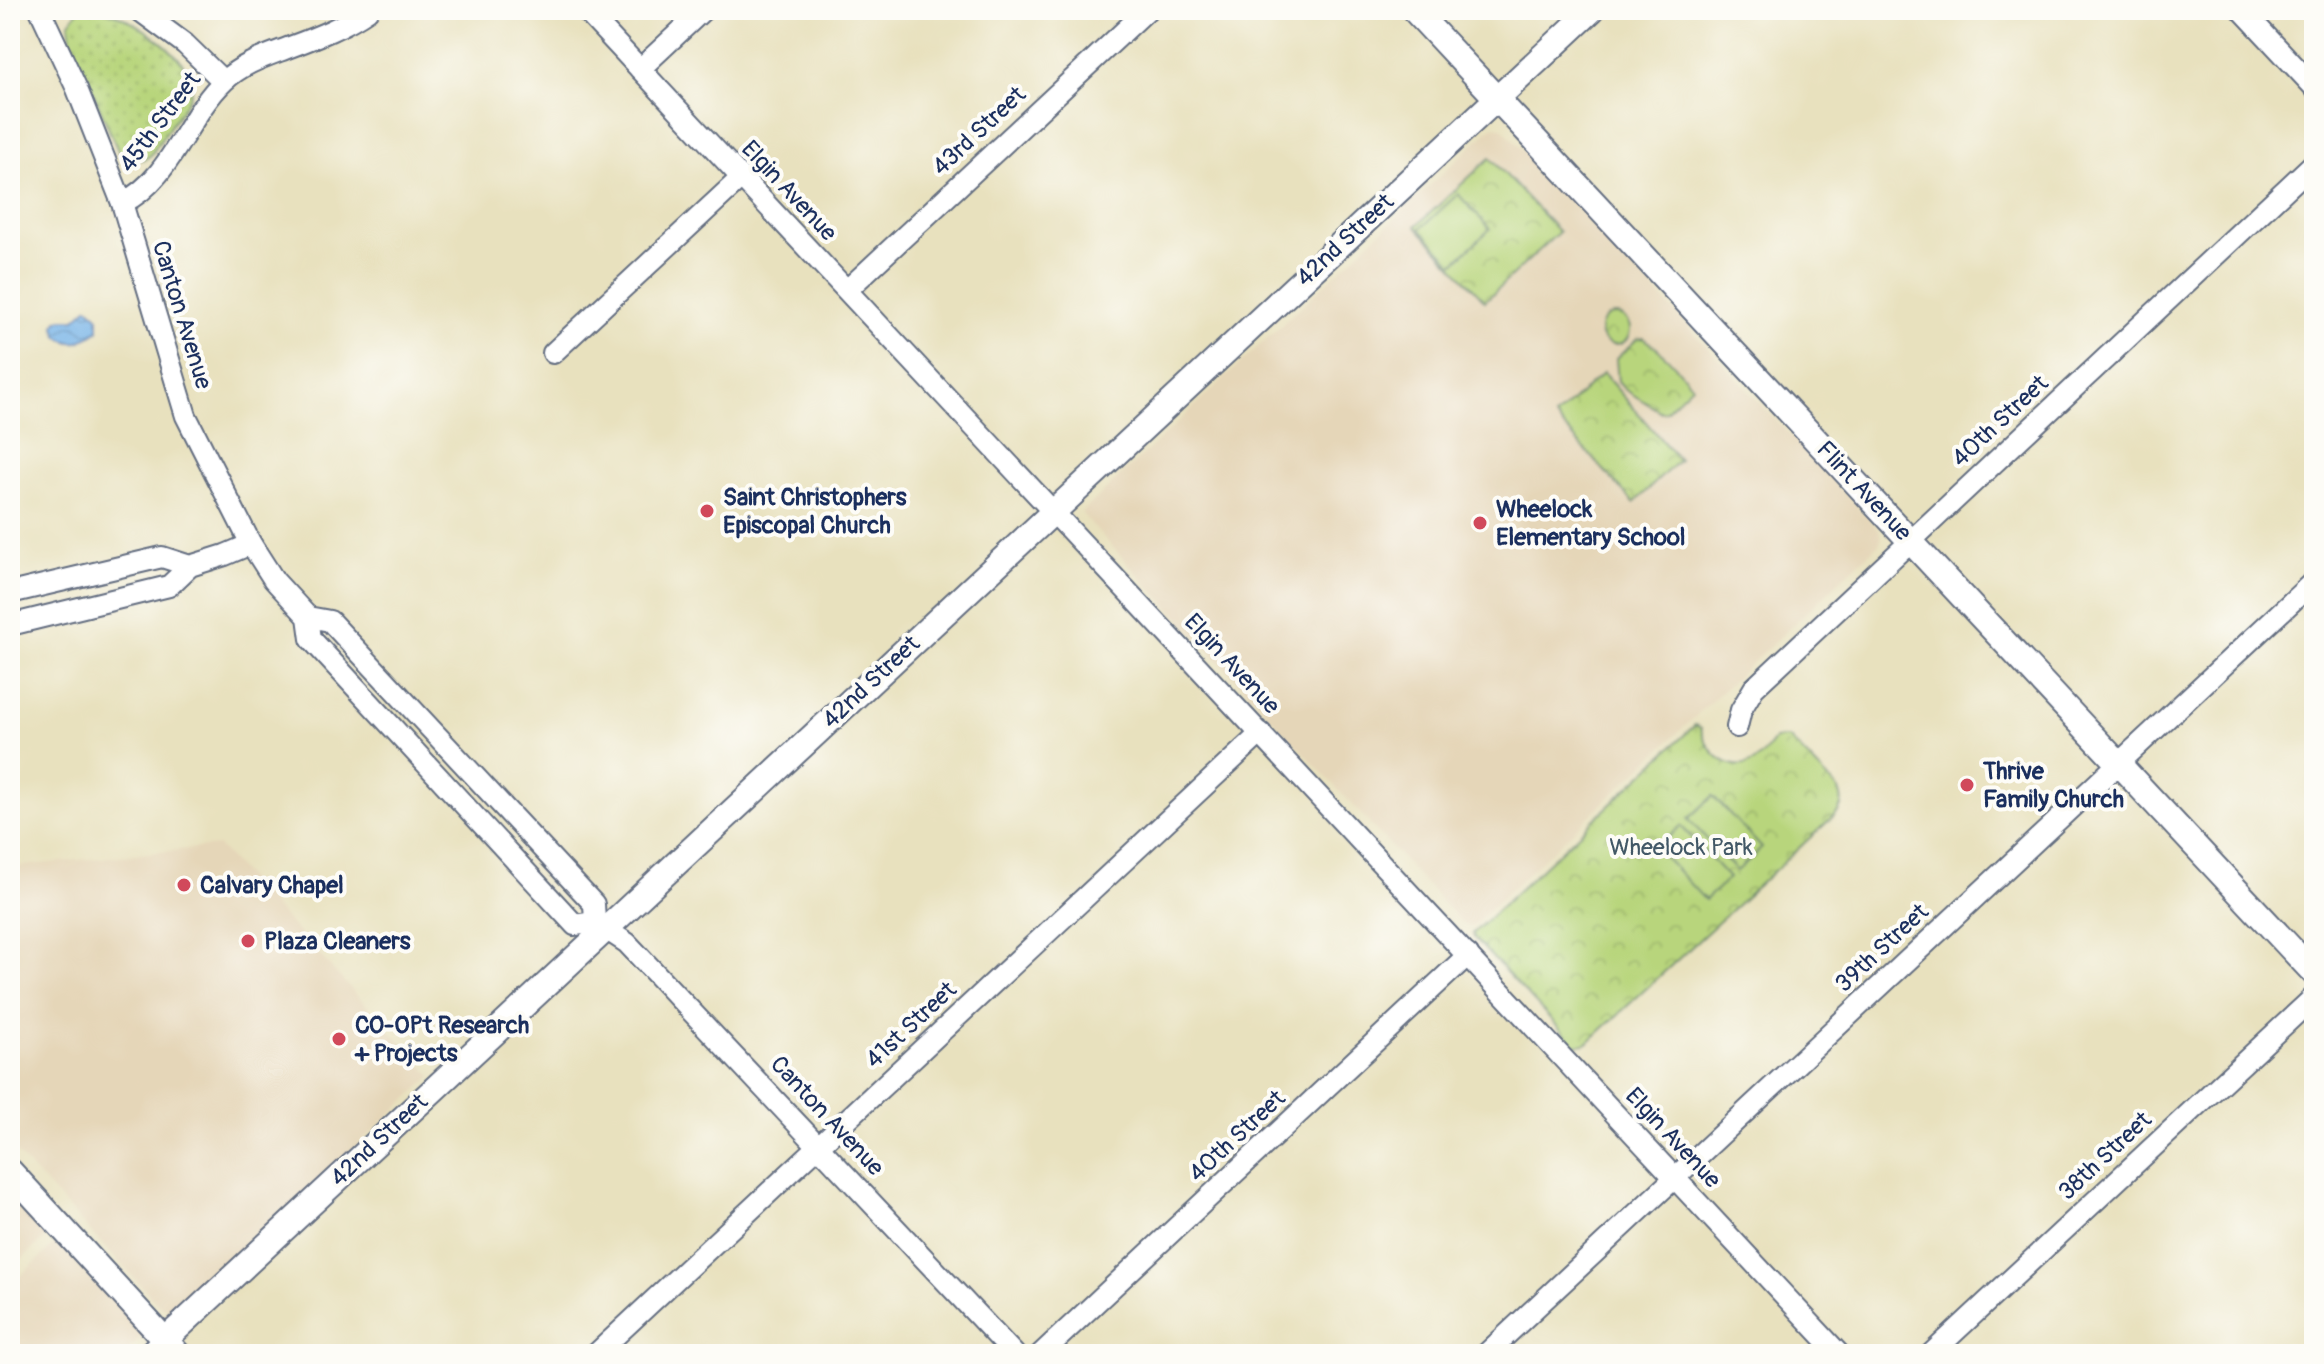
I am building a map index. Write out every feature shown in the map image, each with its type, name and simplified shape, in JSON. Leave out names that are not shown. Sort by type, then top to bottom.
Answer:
[{"type":"street","name":"Canton Avenue","points":[[40,10],[77,89],[122,203],[186,416],[251,544],[274,580],[308,617],[311,639],[575,925],[601,926],[627,943],[1014,1354]]},
{"type":"street","points":[[139,10],[185,44],[223,81]]},
{"type":"street","name":"45th Street","points":[[122,203],[136,197],[151,181],[223,81],[254,60],[331,30],[368,10]]},
{"type":"street","name":"Elgin Avenue","points":[[585,10],[1839,1354]]},
{"type":"street","points":[[640,69],[703,10]]},
{"type":"street","name":"43rd Street","points":[[847,290],[1147,10]]},
{"type":"street","name":"Flint Avenue","points":[[1414,10],[2314,973]]},
{"type":"street","name":"42nd Street","points":[[165,1349],[601,926],[1054,511],[1592,10]]},
{"type":"street","points":[[2242,10],[2314,87]]},
{"type":"street","name":"40th Street","points":[[1737,727],[1747,696],[1754,688],[2314,163]]},
{"type":"street","points":[[553,353],[741,178]]},
{"type":"street","points":[[10,625],[169,586],[190,566],[251,544]]},
{"type":"street","points":[[10,593],[162,557],[190,566]]},
{"type":"street","name":"39th Street","points":[[1486,1354],[2314,581]]},
{"type":"street","name":"Canton Avenue","points":[[308,617],[330,621],[594,904],[601,926]]},
{"type":"street","points":[[374,708],[394,689]]},
{"type":"street","name":"41st Street","points":[[596,1354],[1261,733]]},
{"type":"street","name":"40th Street","points":[[1041,1354],[1468,955]]},
{"type":"street","name":"38th Street","points":[[1931,1354],[2314,997]]},
{"type":"street","points":[[10,1171],[165,1349]]},
{"type":"shaded area","name":"Wheelock Elementary School","points":[[1497,126],[1879,530],[1881,539],[1473,925],[1468,926],[1081,513],[1492,127]]},
{"type":"shaded area","points":[[218,846],[432,1076],[189,1301],[171,1311],[158,1304],[10,1146],[10,867]]},
{"type":"shaded area","points":[[10,1186],[52,1231],[10,1270]]},
{"type":"shaded area","points":[[60,1239],[145,1333],[125,1354],[10,1354],[10,1286]]},
{"type":"green space","points":[[78,10],[105,11],[136,24],[166,46],[187,71],[191,85],[189,98],[151,155],[145,159],[132,161],[119,153],[71,41],[69,24]]},
{"type":"green space","points":[[1490,158],[1559,232],[1485,301],[1416,226]]},
{"type":"green space","points":[[1458,194],[1490,229],[1453,264],[1420,229]]},
{"type":"green space","points":[[1615,315],[1626,319],[1630,330],[1626,341],[1615,345],[1604,341],[1600,330],[1604,319]]},
{"type":"green space","points":[[1644,338],[1670,360],[1692,386],[1666,411],[1661,412],[1618,382],[1616,359],[1637,339]]},
{"type":"green space","points":[[1603,373],[1679,460],[1634,503],[1555,417]]},
{"type":"green space","name":"Wheelock Park","points":[[1695,725],[1701,728],[1714,754],[1730,764],[1748,764],[1763,755],[1775,739],[1789,738],[1838,789],[1841,806],[1586,1044],[1575,1045],[1474,938],[1473,933]]},
{"type":"green space","points":[[1713,796],[1762,848],[1737,871],[1688,819]]},
{"type":"green space","points":[[1681,826],[1729,878],[1705,900],[1656,848]]},
{"type":"water","points":[[88,307],[98,316],[98,331],[75,342],[59,337],[55,328],[57,321],[75,319]]},
{"type":"place","name":"Saint Christophers Episcopal Church","points":[[707,511]]},
{"type":"place","name":"Wheelock Elementary School","points":[[1480,523]]},
{"type":"place","name":"Thrive Family Church","points":[[1967,785]]},
{"type":"place","name":"Calvary Chapel","points":[[184,885]]},
{"type":"place","name":"Plaza Cleaners","points":[[248,941]]},
{"type":"place","name":"CO-OPt Research + Projects","points":[[339,1039]]}]
